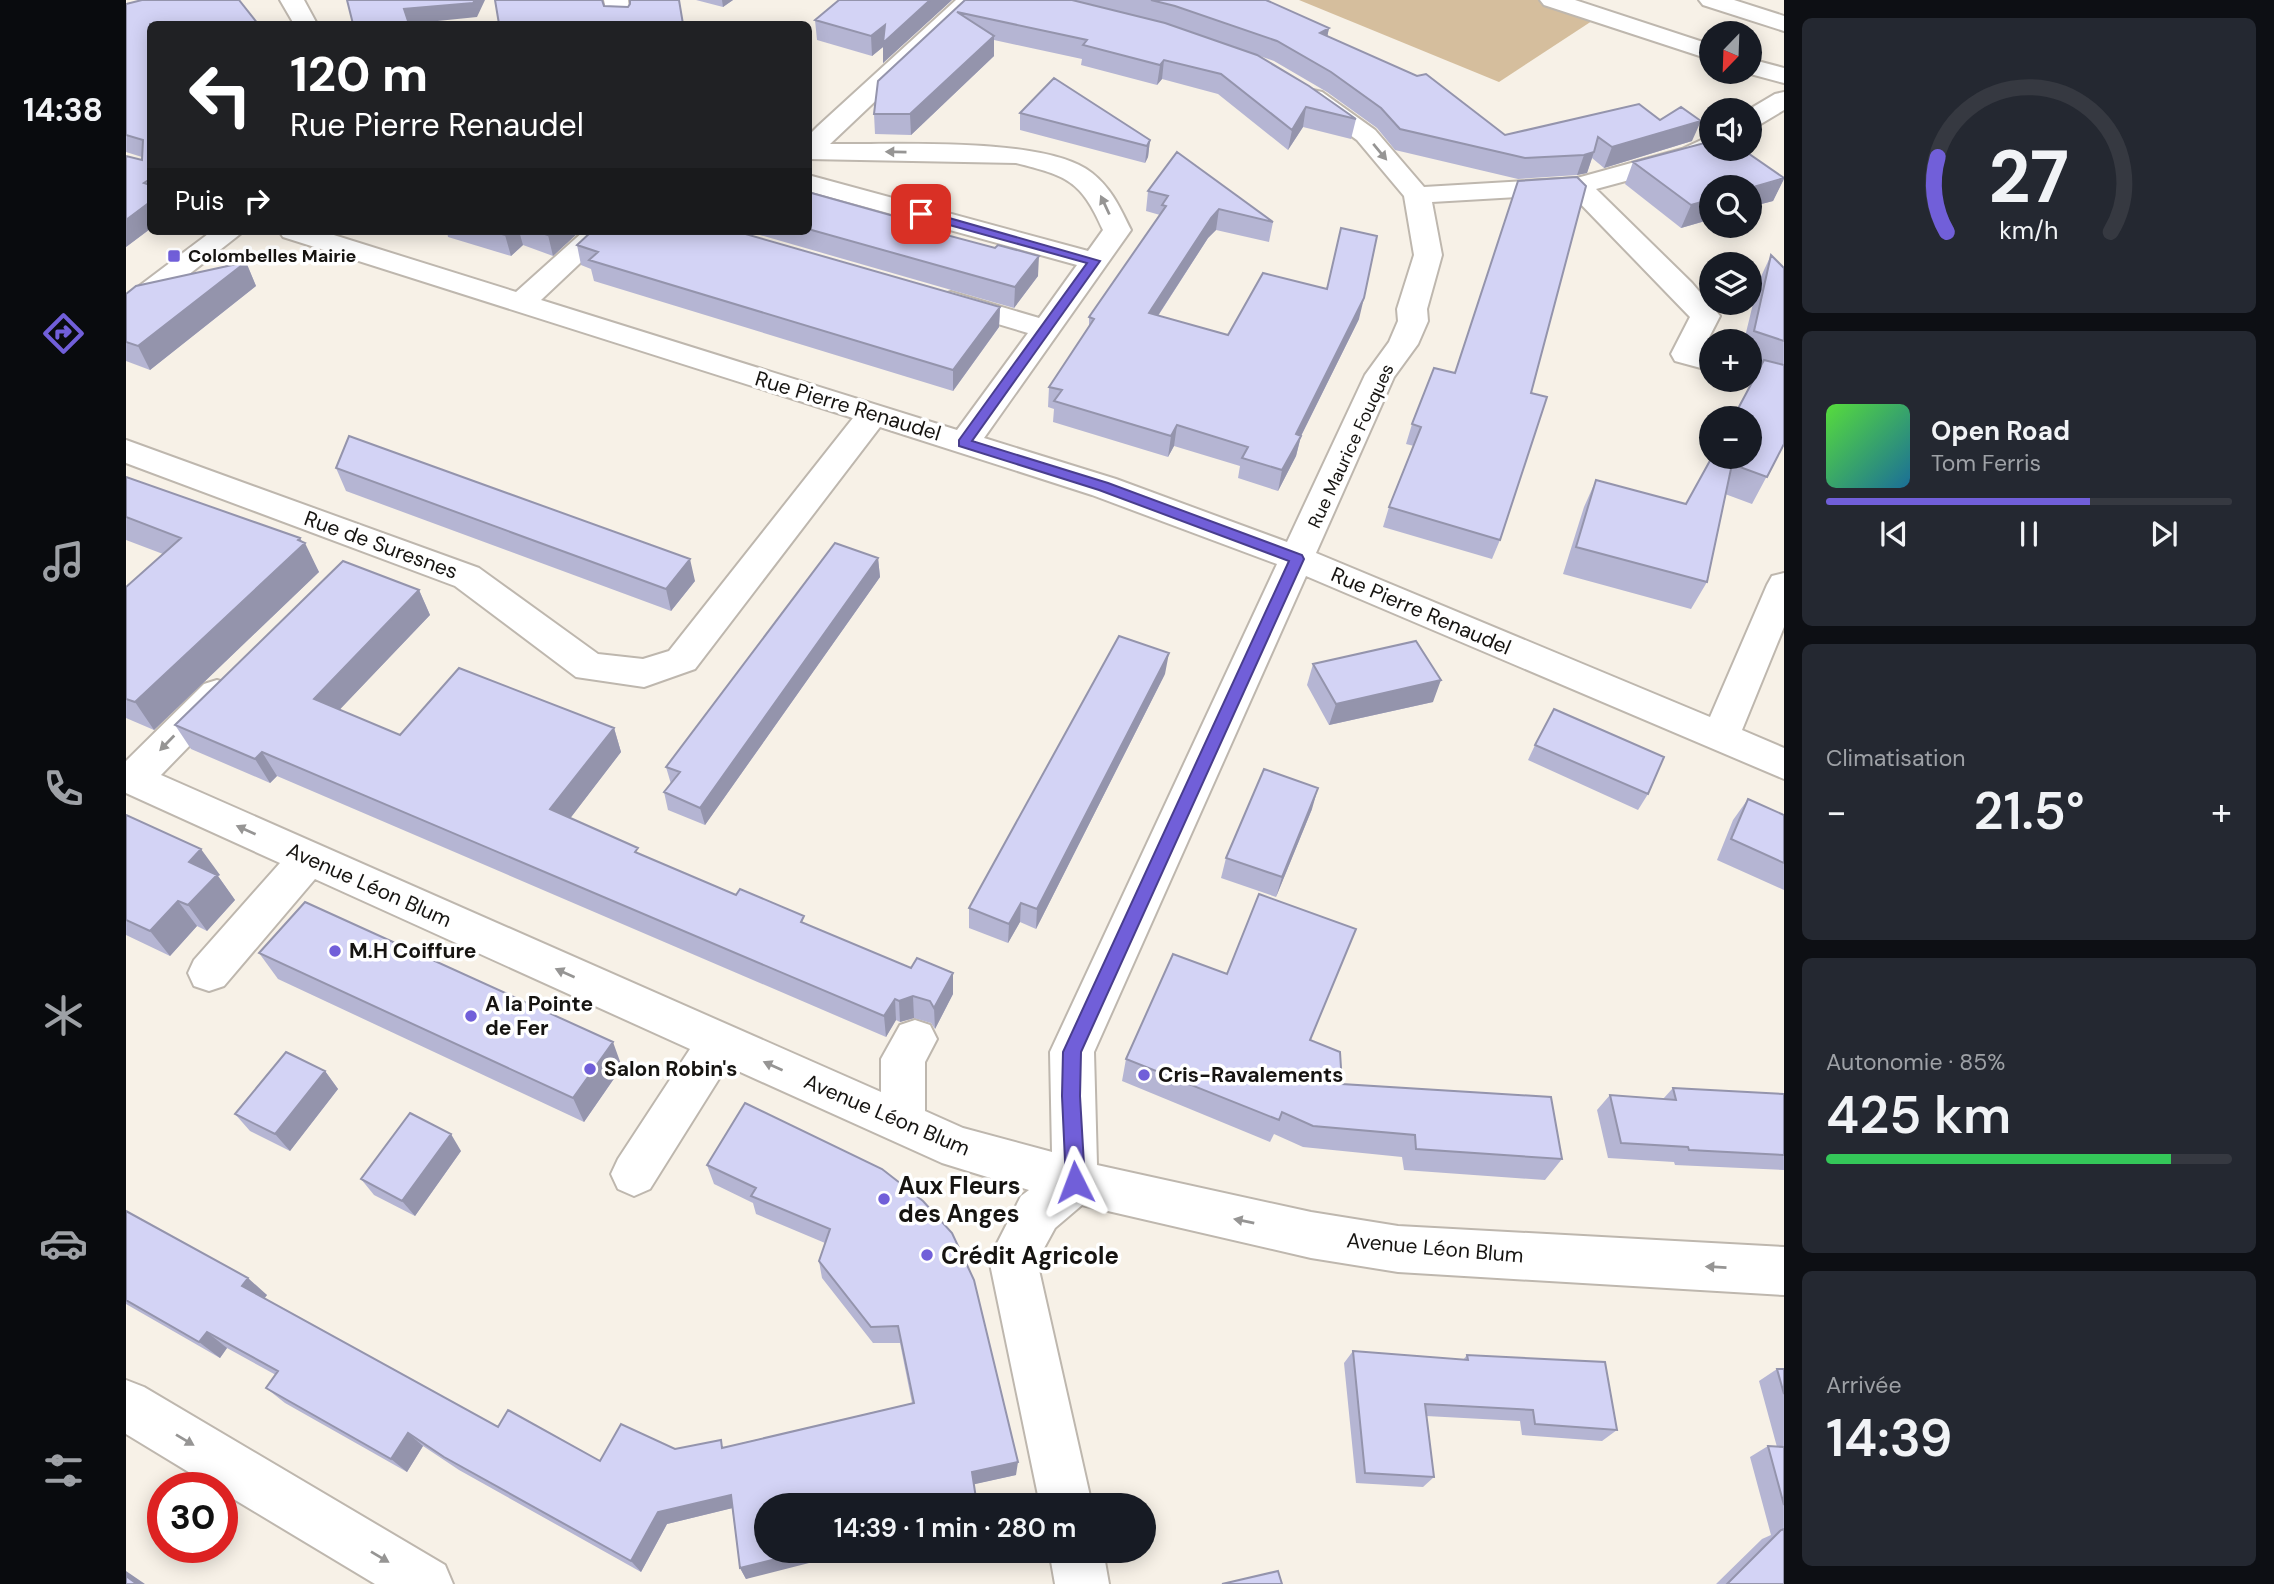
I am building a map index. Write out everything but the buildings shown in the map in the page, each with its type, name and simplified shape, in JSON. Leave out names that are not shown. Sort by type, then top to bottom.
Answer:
[{"type":"street","points":[[292,0],[303,21]]},
{"type":"street","points":[[616,0],[620,21]]},
{"type":"street","points":[[812,148],[970,0]]},
{"type":"street","points":[[1552,0],[1699,49]]},
{"type":"street","points":[[1711,0],[1784,24]]},
{"type":"street","points":[[1762,70],[1784,76]]},
{"type":"street","name":"Rue Maurice Fouques","points":[[1075,1182],[1072,1052],[1380,375],[1403,344],[1413,321],[1412,309],[1428,255],[1416,195],[1366,135],[1295,86]]},
{"type":"street","points":[[1762,113],[1784,99]]},
{"type":"street","points":[[1416,195],[1578,186],[1691,155],[1699,150]]},
{"type":"street","points":[[812,151],[1016,155],[1055,165],[1081,177],[1102,197],[1116,230],[964,443]]},
{"type":"street","points":[[812,184],[1094,261]]},
{"type":"street","points":[[1578,186],[1682,289],[1705,316],[1686,354],[1699,358]]},
{"type":"street","points":[[126,310],[225,235]]},
{"type":"street","name":"Rue Pierre Renaudel","points":[[306,235],[1104,487],[1297,559],[1784,764]]},
{"type":"street","points":[[521,303],[596,235]]},
{"type":"street","points":[[921,293],[1046,328]]},
{"type":"street","points":[[1762,378],[1784,385]]},
{"type":"street","name":"Rue de Suresnes","points":[[126,451],[467,577],[589,667],[643,673],[682,660],[873,414]]},
{"type":"street","points":[[349,566],[375,542]]},
{"type":"street","points":[[1720,738],[1784,585]]},
{"type":"street","points":[[130,778],[243,669]]},
{"type":"street","name":"Avenue Léon Blum","points":[[130,778],[958,1148],[1075,1182],[1298,1233],[1398,1249],[1784,1271]]},
{"type":"street","points":[[209,973],[309,858]]},
{"type":"street","points":[[902,1124],[903,1059],[915,1039]]},
{"type":"street","points":[[634,1174],[719,1041]]},
{"type":"street","points":[[1063,1493],[1013,1259],[1038,1212],[1075,1182]]},
{"type":"street","points":[[126,1405],[426,1584]]},
{"type":"street","points":[[1078,1563],[1082,1584]]},
{"type":"shaded area","points":[[1299,0],[1540,0],[1595,19],[1499,82]]},
{"type":"place","name":"Colombelles Mairie","points":[[174,256]]},
{"type":"place","name":"M.H Coiffure","points":[[335,951]]},
{"type":"place","name":"A la Pointe de Fer","points":[[471,1016]]},
{"type":"place","name":"Salon Robin's","points":[[590,1069]]},
{"type":"place","name":"Cris-Ravalements","points":[[1144,1075]]},
{"type":"place","name":"Aux Fleurs des Anges","points":[[884,1199]]},
{"type":"place","name":"Crédit Agricole","points":[[927,1255]]},
{"type":"route","points":[[921,214],[1094,261],[964,443],[1104,487],[1297,559],[1072,1052],[1075,1182]]}]
